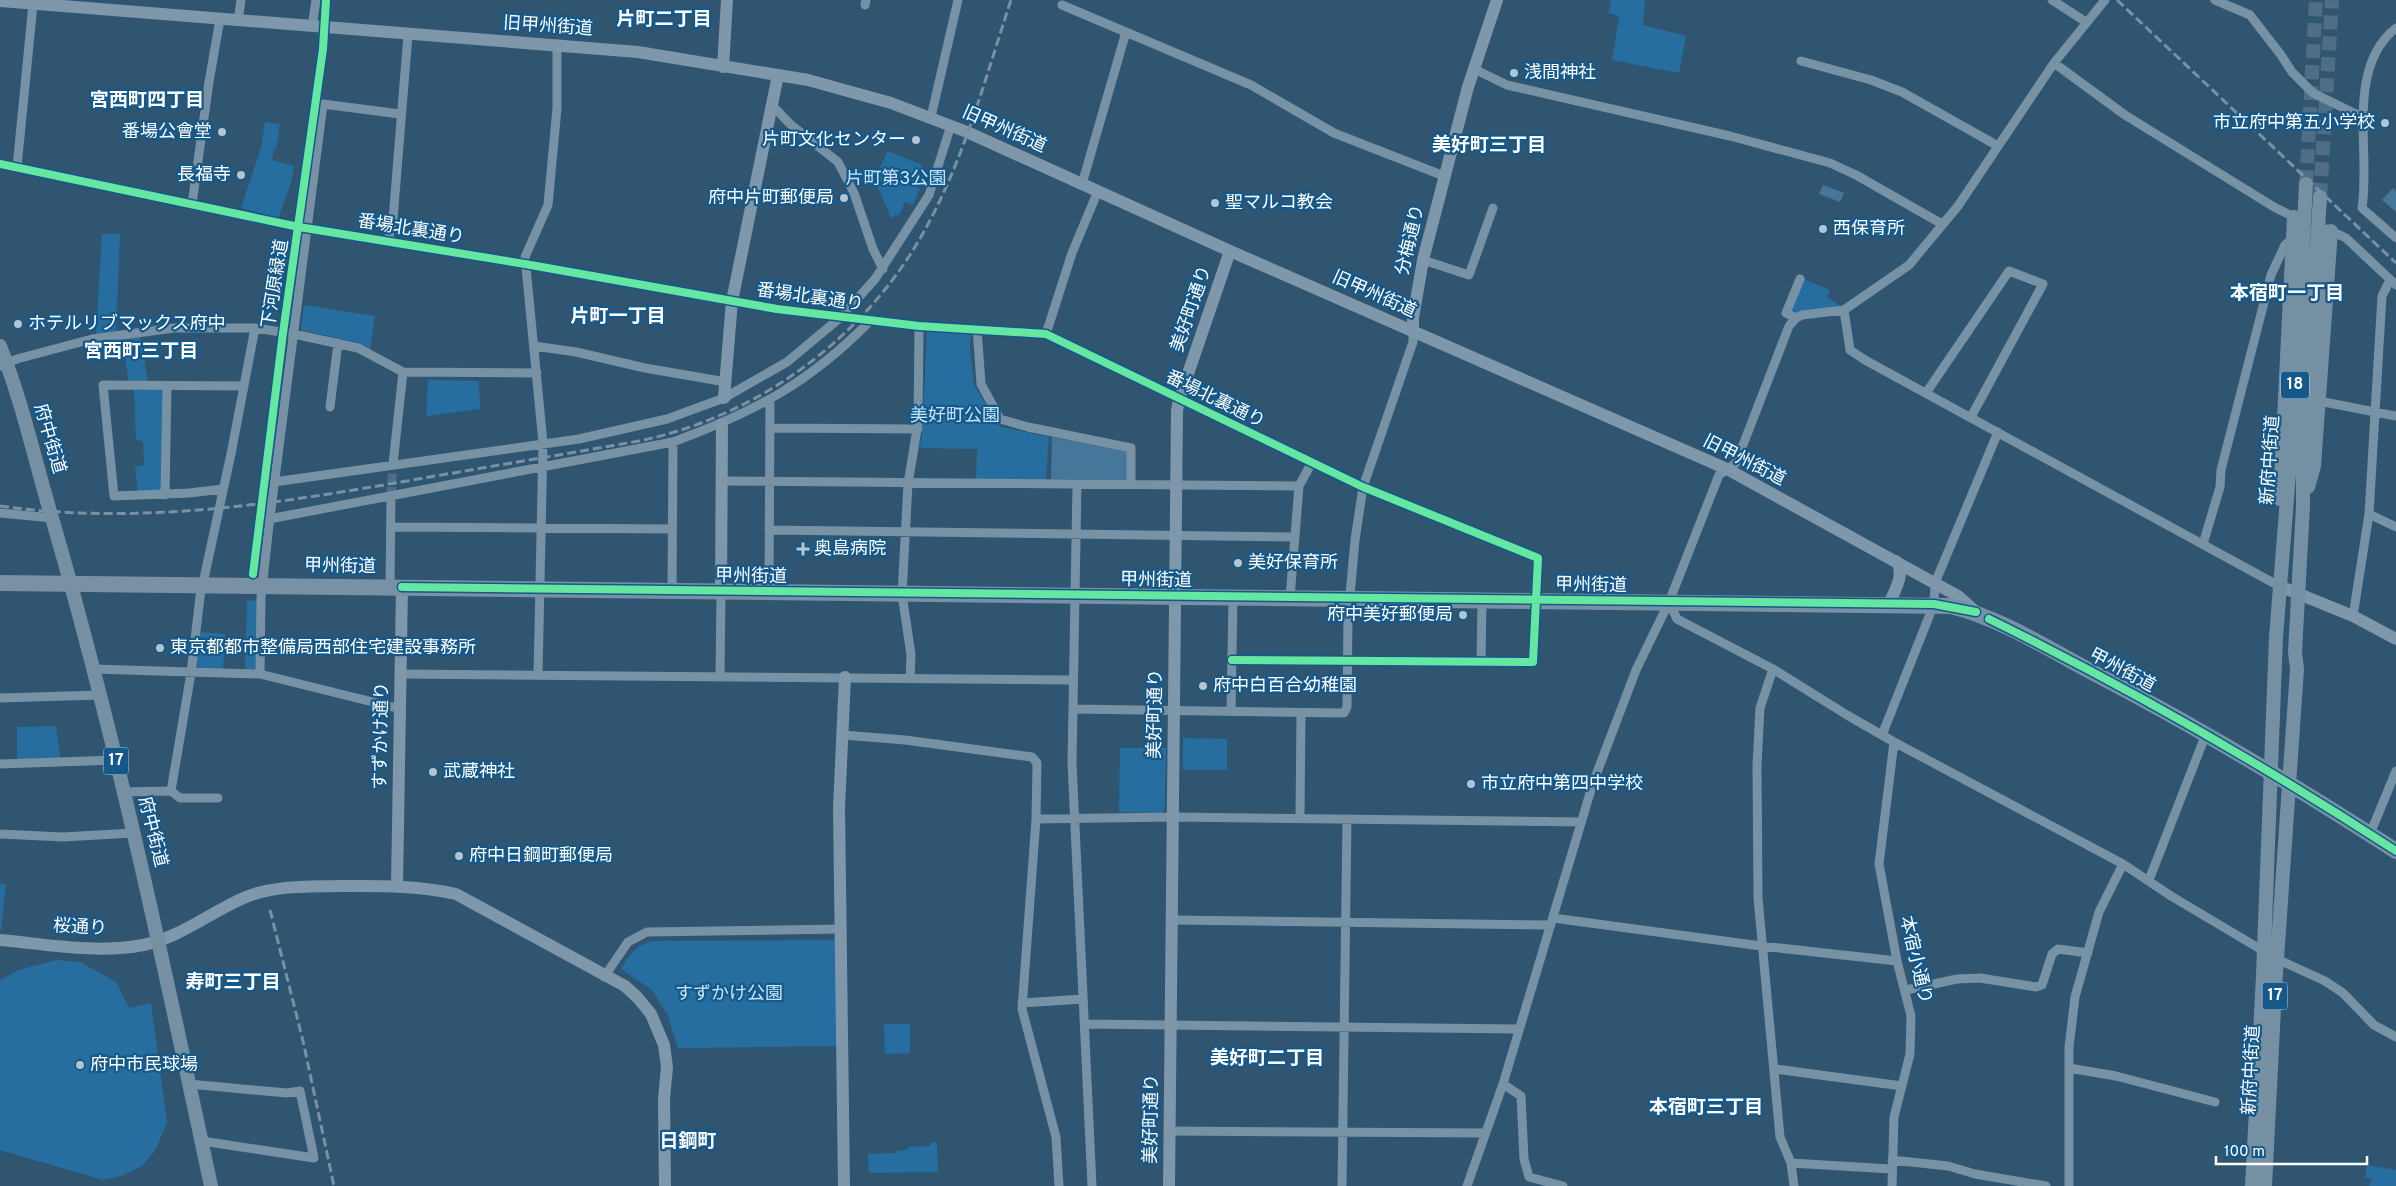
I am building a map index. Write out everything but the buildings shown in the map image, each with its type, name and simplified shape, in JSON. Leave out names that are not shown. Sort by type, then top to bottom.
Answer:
[{"type":"highway","name":"甲州街道","points":[[0,582],[672,592],[1934,604],[1982,616],[2115,684],[2239,753],[2322,802],[2370,834]]},
{"type":"highway","points":[[2370,834],[2396,851]]},
{"type":"main road","name":"新府中街道","points":[[2252,1186],[2279,586],[2294,411],[2306,184]]},
{"type":"main road","name":"新府中街道","points":[[2265,1186],[2277,959],[2292,736],[2303,506],[2303,463],[2320,197]]},
{"type":"main road","points":[[2283,549],[2279,486],[2293,238],[2296,218]]},
{"type":"main road","points":[[2303,506],[2314,466],[2327,230]]},
{"type":"main road","name":"府中街道","points":[[0,346],[3,364],[52,518],[101,695],[158,940],[211,1186]]},
{"type":"street","points":[[238,21],[241,0]]},
{"type":"street","points":[[312,27],[316,0]]},
{"type":"street","points":[[723,67],[727,0]]},
{"type":"street","points":[[931,117],[958,0]]},
{"type":"street","name":"分梅通り","points":[[1301,712],[1344,713],[1347,706],[1348,617],[1363,487],[1413,342],[1413,318],[1423,260],[1474,69],[1497,0]]},
{"type":"street","points":[[2052,0],[2086,22]]},
{"type":"street","points":[[1800,278],[1786,313],[1796,318],[1844,310],[1909,265],[1958,206],[2054,63],[2105,0]]},
{"type":"street","points":[[2215,0],[2250,15],[2292,72],[2313,93],[2362,116]]},
{"type":"street","name":"旧甲州街道","points":[[0,1],[408,35],[557,44],[638,52],[816,82],[931,117],[1230,251],[1727,469],[1958,596],[1982,616]]},
{"type":"street","points":[[17,168],[33,4]]},
{"type":"street","points":[[1062,5],[1251,86],[1334,134],[1444,176]]},
{"type":"street","points":[[192,204],[220,19]]},
{"type":"street","points":[[2396,28],[2388,34],[2373,59],[2367,75],[2362,116],[2365,161],[2362,208],[2396,238]]},
{"type":"street","points":[[1082,184],[1126,32]]},
{"type":"street","points":[[388,242],[393,219],[400,114],[408,35]]},
{"type":"street","points":[[538,675],[543,443],[525,257],[548,205],[557,108],[557,44]]},
{"type":"street","points":[[1801,61],[1871,80],[1902,92],[1998,146]]},
{"type":"street","points":[[2054,63],[2125,115],[2296,218],[2346,238],[2393,283],[2382,296],[2369,514],[2353,616]]},
{"type":"street","points":[[1474,69],[1507,85],[1730,136],[1830,163],[1856,175],[1942,224]]},
{"type":"street","points":[[724,398],[732,301],[778,75]]},
{"type":"street","points":[[260,674],[262,586],[323,104],[400,114]]},
{"type":"street","points":[[772,105],[790,124],[838,162],[854,193],[868,235],[883,268]]},
{"type":"street","points":[[274,482],[579,439],[638,427],[695,410],[724,398],[787,362],[840,317],[883,268],[928,195],[951,125]]},
{"type":"street","name":"番場北裏通り","points":[[0,164],[308,229],[525,264],[732,301],[870,321],[1046,334],[1179,400],[1363,487],[1538,558],[1537,600]]},
{"type":"street","points":[[1046,334],[1072,253],[1098,191]]},
{"type":"street","points":[[1423,260],[1469,275],[1494,208]]},
{"type":"street","points":[[2203,544],[2220,487],[2221,470],[2271,275],[2285,245],[2293,238]]},
{"type":"street","name":"美好町通り","points":[[1169,1186],[1176,485],[1179,400],[1230,251]]},
{"type":"street","points":[[1926,393],[2009,271],[2043,284],[1971,417]]},
{"type":"street","points":[[1844,310],[1850,350],[1865,360],[2279,586],[2353,616],[2396,639]]},
{"type":"street","points":[[1467,1186],[1503,1084],[1581,822],[1636,670],[1670,602],[1719,475],[1736,463],[1789,326],[1796,318]]},
{"type":"street","points":[[270,519],[673,442],[722,424],[770,400],[817,368],[870,321]]},
{"type":"street","points":[[910,678],[911,655],[902,594],[908,484],[918,429],[919,326]]},
{"type":"street","points":[[3,364],[92,339],[139,332],[174,328],[255,328],[294,334],[358,348],[403,372],[536,374]]},
{"type":"street","points":[[172,791],[191,673],[202,586],[255,328]]},
{"type":"street","points":[[977,329],[981,384],[1000,419],[1028,427],[1131,448],[1131,484]]},
{"type":"street","points":[[330,407],[338,343]]},
{"type":"street","points":[[534,346],[576,352],[645,368],[726,382]]},
{"type":"street","points":[[393,464],[403,372]]},
{"type":"street","points":[[223,489],[165,495],[114,496],[103,385],[244,386]]},
{"type":"street","points":[[165,495],[167,386]]},
{"type":"street","points":[[769,592],[770,400]]},
{"type":"street","points":[[2319,401],[2396,416]]},
{"type":"street","points":[[720,677],[722,424]]},
{"type":"street","points":[[770,428],[918,429]]},
{"type":"street","points":[[1882,735],[1934,604],[1935,583],[1998,432]]},
{"type":"street","points":[[672,592],[673,442]]},
{"type":"street","points":[[1290,598],[1299,486],[1312,462]]},
{"type":"street","points":[[722,480],[908,484],[1299,486]]},
{"type":"street","points":[[1076,484],[1072,763],[1092,1186]]},
{"type":"street","points":[[391,496],[391,527],[396,587]]},
{"type":"street","points":[[0,513],[52,518]]},
{"type":"street","points":[[2369,514],[2396,527]]},
{"type":"street","points":[[391,527],[672,529]]},
{"type":"street","points":[[769,530],[1295,537]]},
{"type":"street","points":[[1889,604],[1900,576],[1899,565],[1896,561]]},
{"type":"street","name":"すずかけ通り","points":[[396,587],[401,674],[397,886]]},
{"type":"street","points":[[1231,711],[1233,597]]},
{"type":"street","points":[[1481,662],[1482,600]]},
{"type":"street","points":[[1232,660],[1534,662],[1537,600]]},
{"type":"street","points":[[1670,602],[1677,619],[1773,669],[1894,742],[2123,864],[2171,896],[2277,959],[2325,981],[2343,993],[2374,1025],[2396,1037]]},
{"type":"street","points":[[93,669],[260,674],[401,708]]},
{"type":"street","points":[[1773,669],[1760,708],[1757,765],[1758,898],[1761,946],[1776,1068],[1780,1137],[1790,1163],[1794,1186]]},
{"type":"street","points":[[401,674],[1073,680]]},
{"type":"street","points":[[844,1186],[839,808],[845,677]]},
{"type":"street","points":[[0,698],[101,695]]},
{"type":"street","points":[[1073,709],[1301,712],[1300,818]]},
{"type":"street","points":[[2149,880],[2206,734]]},
{"type":"street","points":[[843,735],[905,740],[1032,757],[1035,759],[1038,769],[1036,819],[1022,1003],[1056,1137],[1058,1186]]},
{"type":"street","name":"本宿小通り","points":[[1892,1186],[1894,1117],[1910,1054],[1912,1016],[1897,961],[1879,864],[1894,742]]},
{"type":"street","points":[[0,764],[116,760]]},
{"type":"street","points":[[2370,834],[2396,771]]},
{"type":"street","points":[[123,792],[172,791],[180,798],[218,798]]},
{"type":"street","points":[[1036,819],[1173,817],[1581,822]]},
{"type":"street","points":[[1342,1186],[1346,820]]},
{"type":"street","points":[[0,834],[63,836],[132,833]]},
{"type":"street","points":[[2069,1186],[2069,1068],[2075,997],[2099,912],[2123,864]]},
{"type":"street","points":[[158,940],[238,901],[272,890],[290,887],[397,886],[437,889],[464,897],[632,991],[645,1006],[656,1024],[666,1056],[667,1077],[664,1100],[665,1186]]},
{"type":"street","points":[[1172,920],[1552,922],[1897,961]]},
{"type":"street","points":[[604,976],[628,942],[648,932],[841,929]]},
{"type":"street","name":"桜通り","points":[[0,940],[101,948],[144,945],[158,940]]},
{"type":"street","points":[[1906,990],[1957,979],[1980,978],[2036,987],[2042,985],[2052,954],[2058,949],[2088,953]]},
{"type":"street","points":[[1022,1003],[1083,999]]},
{"type":"street","points":[[1084,1024],[1518,1029]]},
{"type":"street","points":[[1776,1068],[1902,1086]]},
{"type":"street","points":[[2069,1068],[2116,1076],[2215,1102]]},
{"type":"street","points":[[190,1084],[287,1093],[300,1091],[314,1158],[202,1141]]},
{"type":"street","points":[[1503,1084],[1521,1096],[1524,1160],[1529,1177],[1563,1186]]},
{"type":"street","points":[[1169,1131],[1485,1133]]},
{"type":"street","points":[[1790,1163],[1948,1166],[2003,1183],[2046,1186]]},
{"type":"green space","points":[[1611,0],[1645,0],[1643,25],[1686,36],[1679,73],[1612,60],[1619,16],[1608,13]]},
{"type":"green space","points":[[265,122],[280,124],[276,149],[274,149],[272,160],[294,166],[291,183],[278,218],[241,208],[261,148]]},
{"type":"green space","name":"片町第3公園","points":[[888,151],[922,165],[913,186],[920,189],[913,205],[905,202],[899,216],[895,214],[894,218],[891,217],[874,179]]},
{"type":"green space","points":[[102,234],[120,234],[116,331],[96,335]]},
{"type":"green space","points":[[1804,279],[1830,290],[1827,297],[1842,307],[1798,315],[1789,312]]},
{"type":"green space","points":[[304,305],[375,316],[370,350],[359,343],[301,330]]},
{"type":"green space","name":"美好町公園","points":[[927,331],[971,334],[970,348],[974,385],[997,423],[1002,427],[1049,437],[1046,479],[976,479],[977,449],[919,448],[922,437]]},
{"type":"green space","points":[[140,336],[148,382],[129,383],[122,339]]},
{"type":"green space","points":[[428,380],[479,381],[480,409],[426,416]]},
{"type":"green space","points":[[134,390],[162,390],[162,491],[138,492],[135,467],[144,465],[143,441],[136,440]]},
{"type":"green space","points":[[247,600],[258,601],[257,670],[245,670]]},
{"type":"green space","points":[[200,632],[225,634],[223,669],[198,669],[195,665]]},
{"type":"green space","points":[[56,726],[60,758],[17,761],[17,727]]},
{"type":"green space","points":[[1183,738],[1227,739],[1227,770],[1183,770]]},
{"type":"green space","points":[[1120,748],[1166,748],[1165,808],[1162,813],[1119,812]]},
{"type":"green space","points":[[0,883],[6,884],[1,930],[0,930]]},
{"type":"green space","name":"すずかけ公園","points":[[837,940],[836,1046],[678,1048],[668,1016],[652,990],[621,969],[635,950],[644,944],[655,941]]},
{"type":"green space","name":"府中市民球場","points":[[57,960],[80,962],[116,982],[129,1008],[151,1003],[167,1122],[156,1149],[142,1166],[121,1176],[103,1180],[0,1150],[0,980],[19,970]]},
{"type":"green space","points":[[884,1024],[910,1024],[910,1053],[885,1054]]},
{"type":"green space","points":[[931,1142],[937,1142],[938,1172],[869,1173],[868,1154],[896,1153],[896,1151],[908,1150],[908,1147],[930,1146]]},
{"type":"green space","points":[[2367,1165],[2396,1170],[2396,1186],[2369,1186],[2372,1179],[2365,1178]]},
{"type":"shaded area","points":[[1823,185],[1844,193],[1840,202],[1819,194]]},
{"type":"shaded area","points":[[2393,188],[2396,191],[2396,212],[2382,200]]},
{"type":"shaded area","points":[[1052,437],[1127,452],[1127,480],[1051,479]]},
{"type":"tunnel","points":[[2306,184],[2316,0]]},
{"type":"tunnel","points":[[2320,197],[2332,0]]},
{"type":"tunnel","points":[[391,496],[393,464]]},
{"type":"railway","points":[[0,506],[101,514],[151,513],[251,505],[639,441],[684,429],[727,412],[768,391],[806,365],[842,336],[874,302],[903,266],[927,226],[953,172],[974,115],[1011,0]]},
{"type":"railway","points":[[2117,0],[2396,263]]},
{"type":"railway","points":[[270,910],[303,1041],[334,1186]]},
{"type":"cycle path","name":"下河原緑道","points":[[253,574],[283,333],[323,49],[326,0]]},
{"type":"cycle path","points":[[0,164],[299,227],[525,264],[777,309],[919,326],[1046,334],[1363,487],[1538,558],[1533,662],[1232,660]]},
{"type":"cycle path","points":[[402,587],[1934,604],[1976,612]]},
{"type":"cycle path","points":[[1989,619],[2145,700],[2247,758],[2396,851]]},
{"type":"place","name":"浅間神社","points":[[1514,73]]},
{"type":"place","name":"市立府中第五小学校","points":[[2385,123]]},
{"type":"place","name":"番場公會堂","points":[[222,132]]},
{"type":"place","name":"片町文化センター","points":[[916,140]]},
{"type":"place","name":"長福寺","points":[[241,175]]},
{"type":"place","name":"府中片町郵便局","points":[[844,198]]},
{"type":"place","name":"聖マルコ教会","points":[[1215,203]]},
{"type":"place","name":"西保育所","points":[[1823,229]]},
{"type":"place","name":"ホテルリブマックス府中","points":[[18,324]]},
{"type":"place","name":"奥島病院","points":[[803,549]]},
{"type":"place","name":"美好保育所","points":[[1238,563]]},
{"type":"place","name":"府中美好郵便局","points":[[1463,615]]},
{"type":"place","name":"東京都都市整備局西部住宅建設事務所","points":[[160,648]]},
{"type":"place","name":"府中白百合幼稚園","points":[[1203,686]]},
{"type":"place","name":"武蔵神社","points":[[433,772]]},
{"type":"place","name":"市立府中第四中学校","points":[[1471,784]]},
{"type":"place","name":"府中日鋼町郵便局","points":[[459,856]]},
{"type":"place","name":"府中市民球場","points":[[80,1065]]},
{"type":"district","name":"片町二丁目","points":[[664,20]]},
{"type":"district","name":"宮西町四丁目","points":[[147,101]]},
{"type":"district","name":"美好町三丁目","points":[[1489,146]]},
{"type":"district","name":"本宿町一丁目","points":[[2287,294]]},
{"type":"district","name":"片町一丁目","points":[[618,317]]},
{"type":"district","name":"宮西町三丁目","points":[[141,352]]},
{"type":"district","name":"寿町三丁目","points":[[233,983]]},
{"type":"district","name":"美好町二丁目","points":[[1267,1059]]},
{"type":"district","name":"本宿町三丁目","points":[[1706,1108]]},
{"type":"district","name":"日鋼町","points":[[688,1142]]}]
